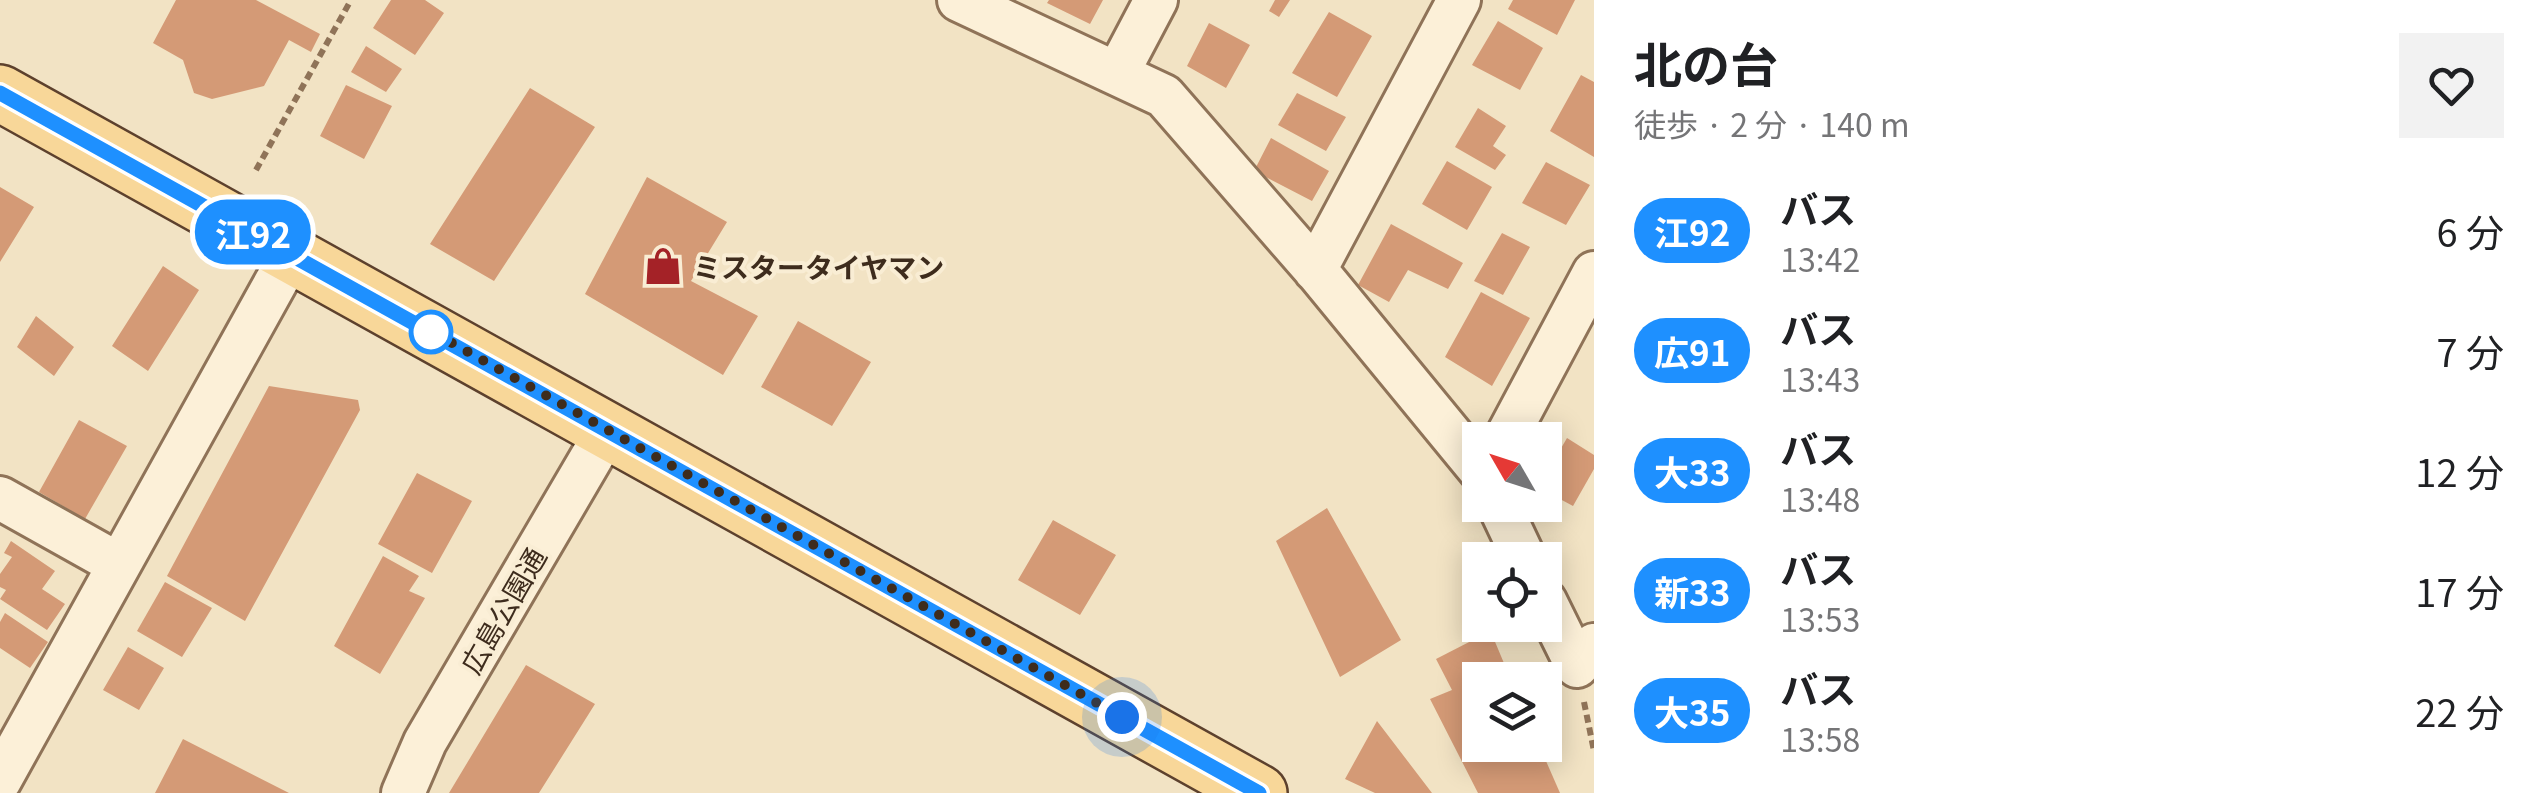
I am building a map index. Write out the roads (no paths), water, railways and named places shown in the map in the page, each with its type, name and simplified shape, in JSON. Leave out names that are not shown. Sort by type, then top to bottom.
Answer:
[{"type":"main road","points":[[0,93],[1260,793]]},
{"type":"street","points":[[959,0],[1164,96],[1462,448]]},
{"type":"street","points":[[1117,74],[1156,0]]},
{"type":"street","points":[[1315,270],[1458,0]]},
{"type":"street","points":[[0,780],[292,254]]},
{"type":"street","points":[[1514,422],[1594,273]]},
{"type":"street","name":"広島公園通","points":[[402,793],[425,742],[608,431]]},
{"type":"street","points":[[0,498],[118,564]]},
{"type":"street","points":[[1562,636],[1577,666],[1594,644]]},
{"type":"place","name":"ミスタータイヤマン","points":[[663,266]]}]
